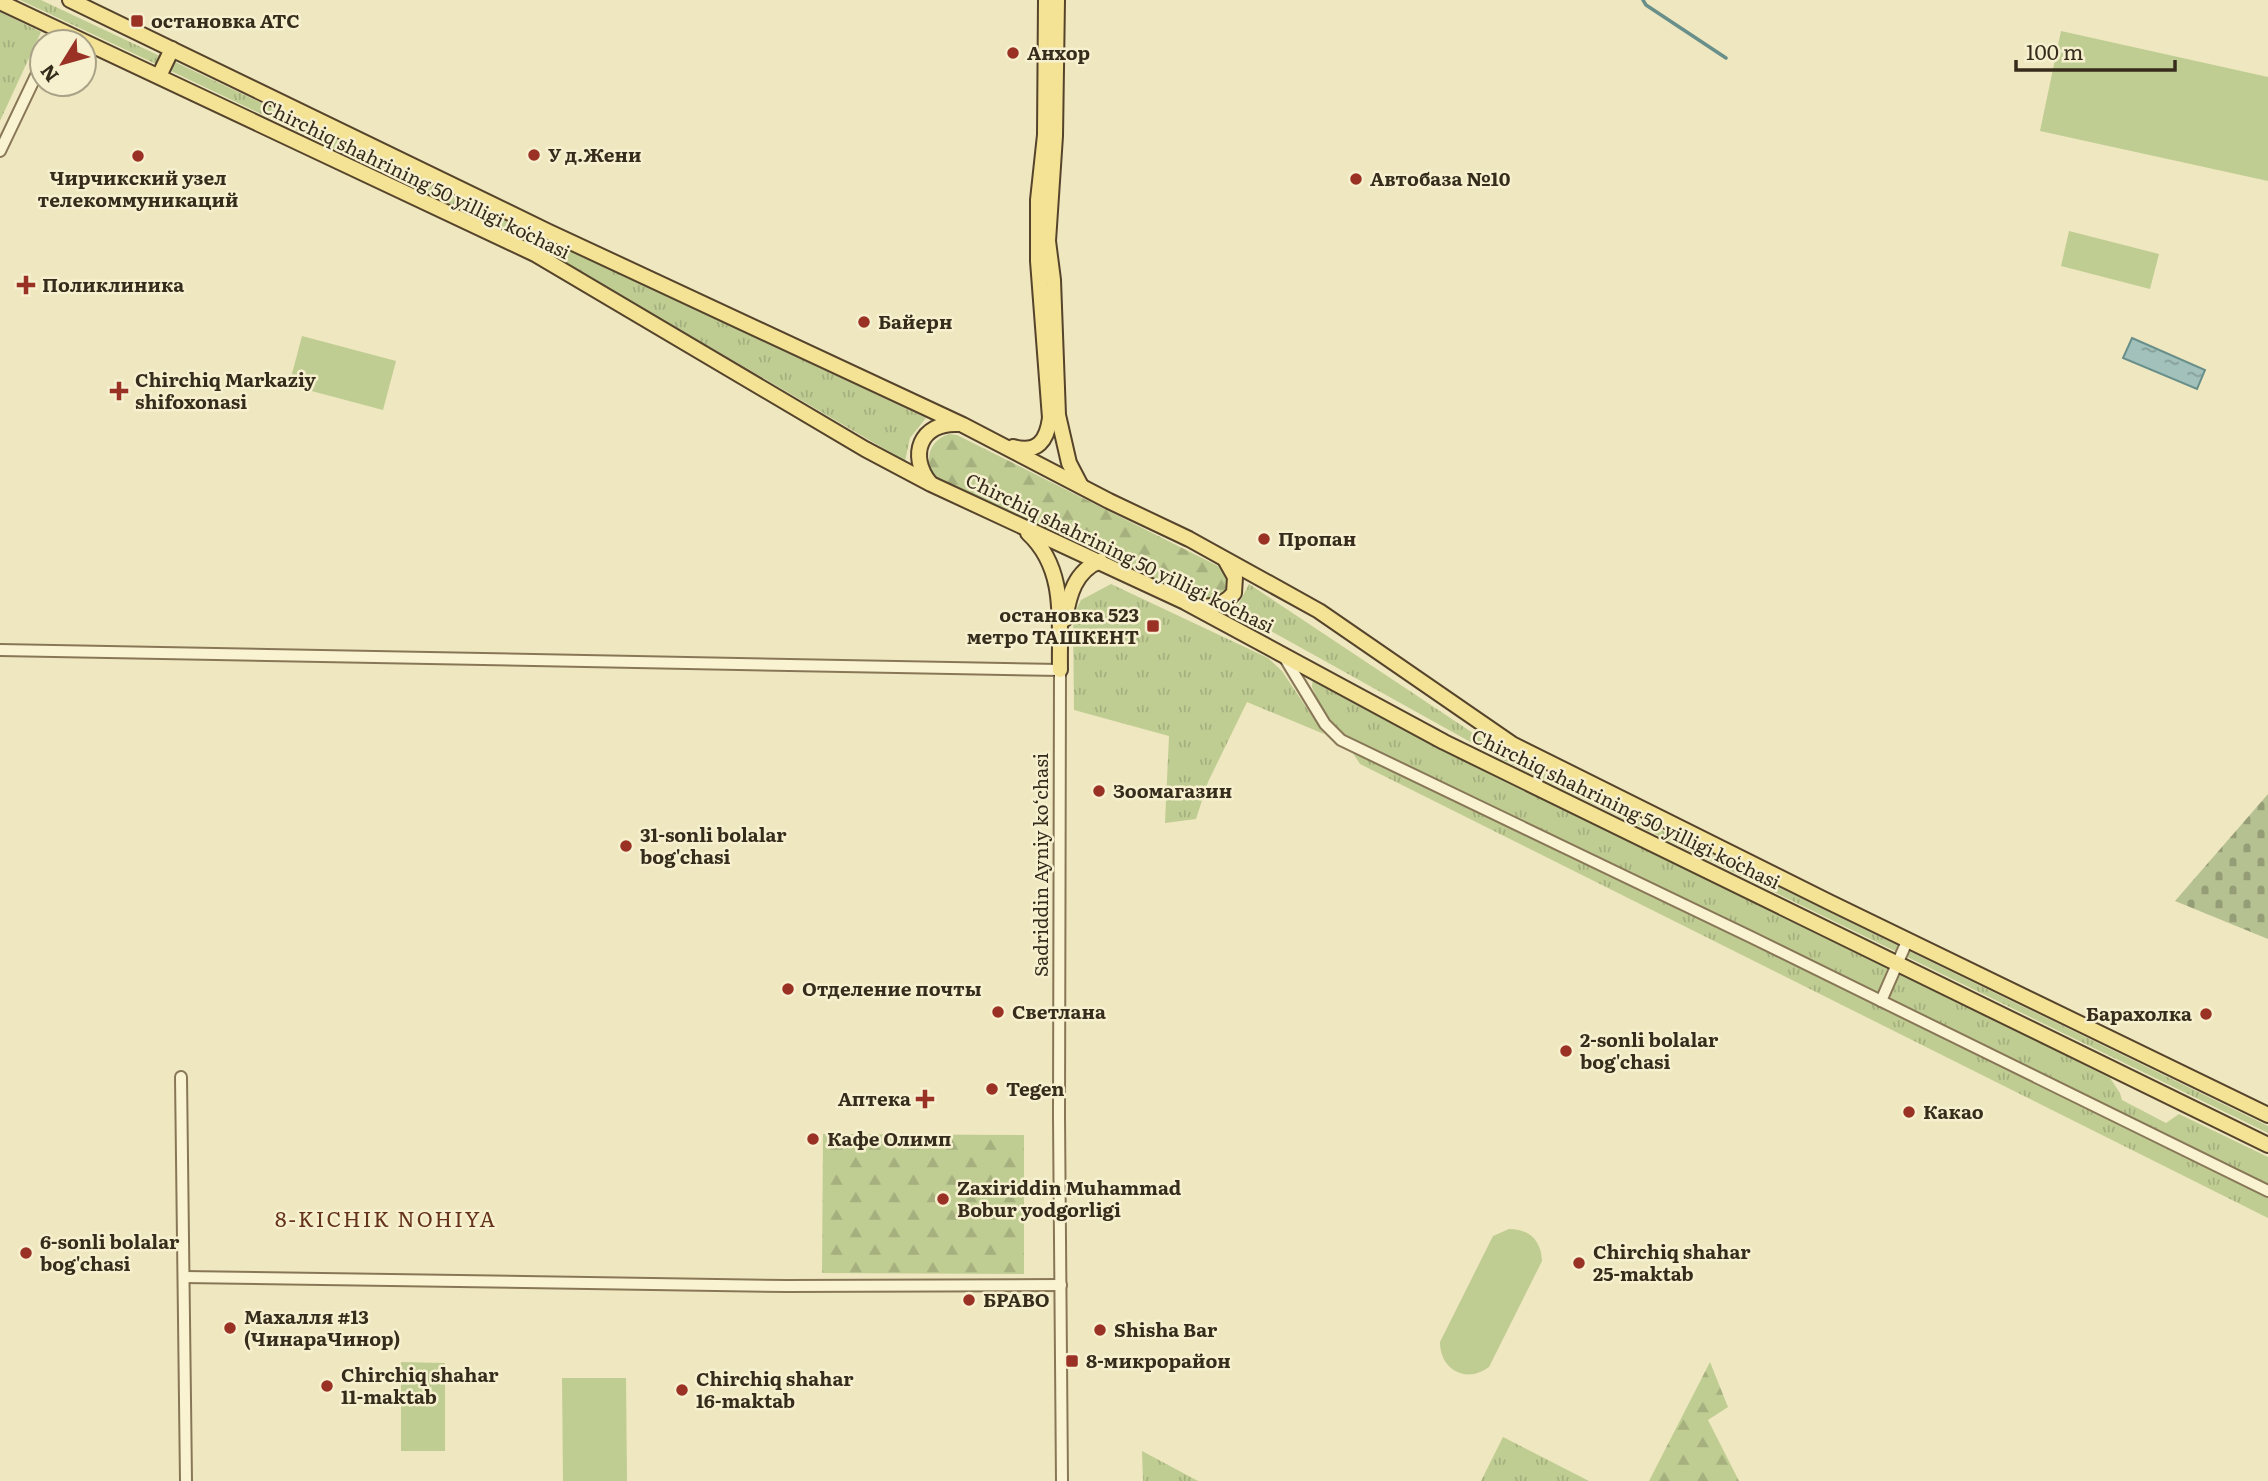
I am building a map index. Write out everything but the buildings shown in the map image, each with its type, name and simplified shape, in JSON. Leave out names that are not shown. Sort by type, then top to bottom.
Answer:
[{"type":"main road","name":"Chirchiq shahrining 50 yilligi koʻchasi","points":[[70,0],[547,231],[963,425],[1211,551],[1319,611],[1512,744],[2268,1115]]},
{"type":"main road","points":[[995,443],[1019,449],[1036,448],[1045,440],[1050,418],[1038,249],[1038,200],[1045,135],[1046,0]]},
{"type":"main road","points":[[1057,0],[1055,136],[1048,240],[1053,280],[1058,415],[1069,463],[1082,487]]},
{"type":"main road","name":"Chirchiq shahrining 50 yilligi koʻchasi","points":[[0,2],[42,28]]},
{"type":"main road","points":[[159,76],[172,49]]},
{"type":"main road","name":"Chirchiq shahrining 50 yilligi koʻchasi","points":[[98,53],[159,76],[535,254],[865,449],[931,485],[1185,602],[1444,742],[2268,1145]]},
{"type":"main road","points":[[535,254],[547,231]]},
{"type":"main road","points":[[931,485],[919,465],[921,443],[937,426],[963,425]]},
{"type":"main road","points":[[1016,524],[1037,542],[1055,574],[1059,598],[1060,670]]},
{"type":"main road","points":[[1185,602],[1202,607],[1214,606],[1226,602],[1234,593],[1236,582],[1233,572],[1225,560],[1211,551]]},
{"type":"main road","points":[[1060,670],[1069,597],[1081,574],[1100,561]]},
{"type":"street","points":[[0,151],[28,92]]},
{"type":"street","points":[[0,650],[1060,670]]},
{"type":"street","points":[[1282,653],[1325,724],[1341,740],[2268,1191]]},
{"type":"street","name":"Sadriddin Ayniy ko‘chasi","points":[[1060,670],[1059,1117],[1062,1481]]},
{"type":"street","points":[[1881,1001],[1908,939]]},
{"type":"street","points":[[181,1077],[186,1481]]},
{"type":"street","points":[[184,1277],[786,1286],[1061,1285]]},
{"type":"green space","points":[[20,0],[41,0],[160,56],[156,64],[98,37],[98,28],[80,28]]},
{"type":"green space","points":[[0,12],[33,28],[28,28],[28,60],[0,121]]},
{"type":"green space","points":[[2061,31],[2268,77],[2268,181],[2040,131]]},
{"type":"green space","points":[[175,62],[535,233],[530,242],[171,71]]},
{"type":"green space","points":[[2069,231],[2159,254],[2150,289],[2061,266]]},
{"type":"green space","points":[[557,244],[926,418],[910,438],[905,461],[548,252],[551,246]]},
{"type":"green space","points":[[302,336],[396,361],[383,410],[289,385]]},
{"type":"green space","points":[[949,434],[957,435],[1218,566],[1227,577],[1227,588],[1218,598],[1201,600],[937,478],[930,465],[930,452],[937,441]]},
{"type":"green space","points":[[1111,584],[1268,658],[1282,671],[1324,734],[1247,702],[1208,782],[1196,819],[1165,823],[1169,736],[1074,710],[1073,616],[1081,600]]},
{"type":"green space","points":[[1249,584],[1503,753],[2268,1126],[2268,1133],[1501,759],[1235,611]]},
{"type":"green space","points":[[1313,677],[2110,1078],[2122,1100],[2166,1123],[2179,1114],[2268,1157],[2268,1218],[1360,764],[1317,699],[1312,687]]},
{"type":"green space","points":[[2268,794],[2268,939],[2175,901]]},
{"type":"green space","points":[[823,1134],[1024,1135],[1024,1274],[822,1273]]},
{"type":"green space","points":[[1509,1229],[1522,1231],[1533,1237],[1539,1247],[1542,1261],[1489,1367],[1480,1372],[1463,1374],[1449,1367],[1441,1352],[1440,1342],[1493,1236]]},
{"type":"green space","points":[[401,1362],[445,1363],[445,1451],[401,1451]]},
{"type":"green space","points":[[1710,1362],[1728,1407],[1708,1420],[1739,1481],[1649,1481]]},
{"type":"green space","points":[[562,1378],[626,1378],[627,1481],[563,1481]]},
{"type":"green space","points":[[1503,1437],[1589,1481],[1481,1481]]},
{"type":"green space","points":[[1142,1451],[1198,1481],[1143,1481]]},
{"type":"water","points":[[2132,338],[2205,370],[2197,389],[2123,358]]},
{"type":"waterway","points":[[1643,0],[1646,5],[1726,58]]},
{"type":"place","name":"остановка АТС","points":[[137,21]]},
{"type":"place","name":"Анхор","points":[[1013,53]]},
{"type":"place","name":"У д.Жени","points":[[534,155]]},
{"type":"place","name":"Чирчикский узел телекоммуникаций","points":[[138,156]]},
{"type":"place","name":"Автобаза №10","points":[[1356,179]]},
{"type":"place","name":"Поликлиника","points":[[26,285]]},
{"type":"place","name":"Байерн","points":[[864,322]]},
{"type":"place","name":"Chirchiq Markaziy shifoxonasi","points":[[119,391]]},
{"type":"place","name":"Пропан","points":[[1264,539]]},
{"type":"place","name":"остановка 523 метро ТАШКЕНТ","points":[[1153,626]]},
{"type":"place","name":"Зоомагазин","points":[[1099,791]]},
{"type":"place","name":"31-sonli bolalar bog'chasi","points":[[626,846]]},
{"type":"place","name":"Отделение почты","points":[[788,989]]},
{"type":"place","name":"Светлана","points":[[998,1012]]},
{"type":"place","name":"Барахолка","points":[[2206,1014]]},
{"type":"place","name":"2-sonli bolalar bog'chasi","points":[[1566,1051]]},
{"type":"place","name":"Tegen","points":[[992,1089]]},
{"type":"place","name":"Аптека","points":[[925,1099]]},
{"type":"place","name":"Какао","points":[[1909,1112]]},
{"type":"place","name":"Кафе Олимп","points":[[813,1139]]},
{"type":"place","name":"Zaxiriddin Muhammad Bobur yodgorligi","points":[[943,1199]]},
{"type":"place","name":"6-sonli bolalar bog'chasi","points":[[26,1253]]},
{"type":"place","name":"Chirchiq shahar 25-maktab","points":[[1579,1263]]},
{"type":"place","name":"БРАВО","points":[[969,1300]]},
{"type":"place","name":"Махалля #13 (ЧинараЧинор)","points":[[230,1328]]},
{"type":"place","name":"Shisha Bar","points":[[1100,1330]]},
{"type":"place","name":"8-микрорайон","points":[[1072,1361]]},
{"type":"place","name":"Chirchiq shahar 11-maktab","points":[[327,1386]]},
{"type":"place","name":"Chirchiq shahar 16-maktab","points":[[682,1390]]},
{"type":"district","name":"8-KICHIK NOHIYA","points":[[386,1220]]}]
